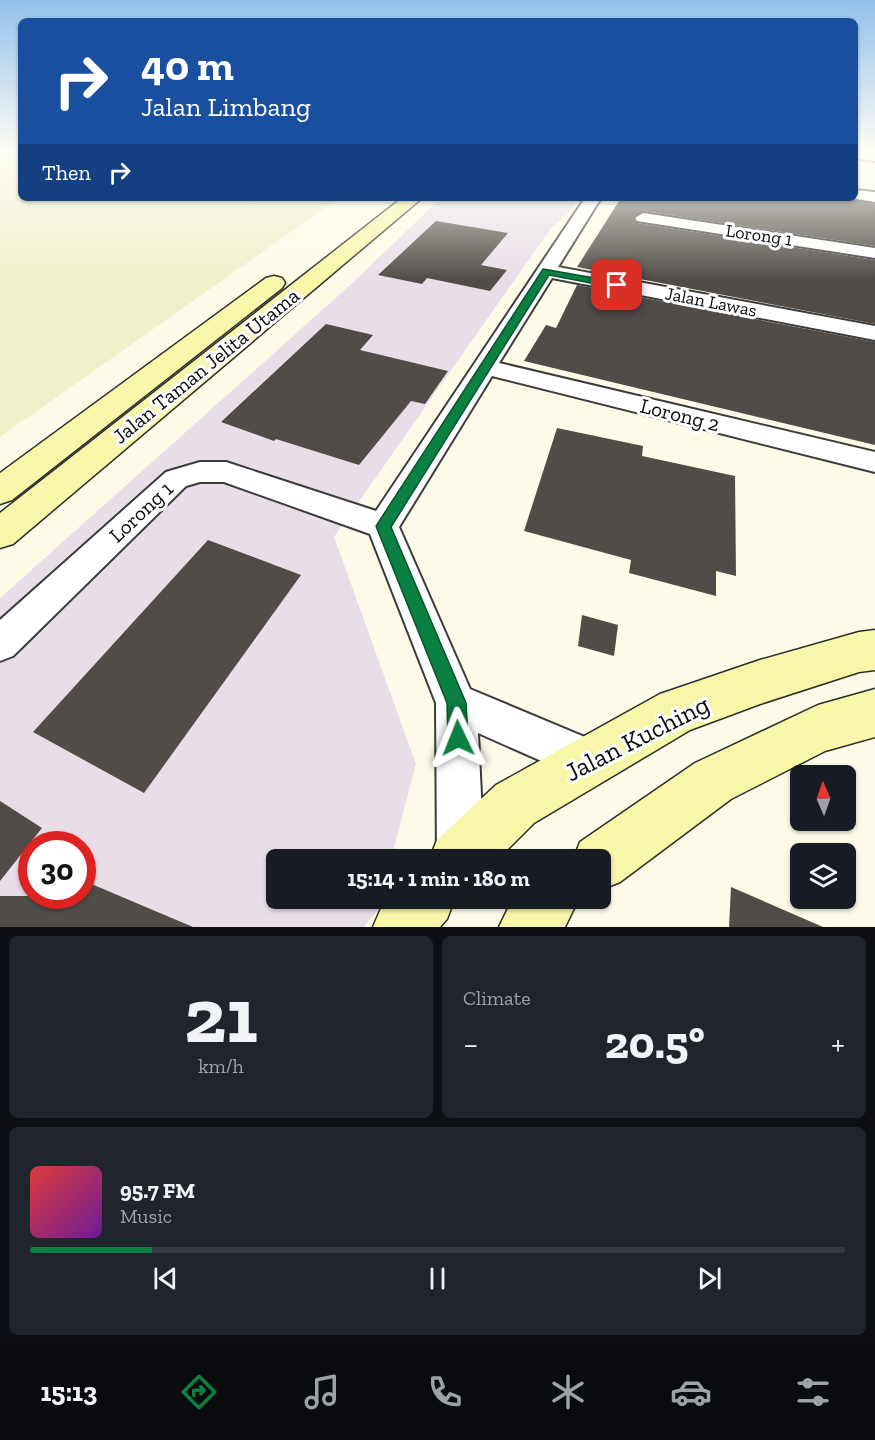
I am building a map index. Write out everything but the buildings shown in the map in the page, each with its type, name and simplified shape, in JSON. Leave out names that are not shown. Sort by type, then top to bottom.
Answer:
[{"type":"street","points":[[858,195],[875,197]]},
{"type":"street","name":"Jalan Taman Jelita Utama","points":[[0,490],[382,201]]},
{"type":"street","name":"Jalan Taman Jelita Utama","points":[[0,534],[409,201]]},
{"type":"street","points":[[449,849],[456,703],[384,526],[591,201]]},
{"type":"street","name":"Lorong 1","points":[[643,218],[875,253]]},
{"type":"street","name":"Jalan Lawas","points":[[547,271],[875,333]]},
{"type":"street","name":"Lorong 2","points":[[486,367],[875,462]]},
{"type":"street","name":"Lorong 1","points":[[0,644],[176,479],[200,472],[226,472],[384,526]]},
{"type":"street","name":"Jalan Kuching","points":[[471,849],[515,804],[677,711],[760,682],[859,652],[875,650]]},
{"type":"street","points":[[456,703],[589,760]]},
{"type":"street","points":[[611,854],[713,781],[818,729],[875,713]]},
{"type":"street","name":"Jalan Kuching","points":[[403,927],[418,909]]},
{"type":"street","points":[[529,927],[542,909]]},
{"type":"shaded area","points":[[438,201],[578,201],[573,209],[551,228],[334,537],[416,764],[394,849],[266,849],[266,909],[378,909],[377,911],[364,927],[0,927],[0,598],[349,286]]},
{"type":"green space","points":[[0,193],[18,193],[18,201],[335,201],[0,437]]},
{"type":"route","points":[[458,738],[456,703],[384,526],[547,271],[617,285]]}]
